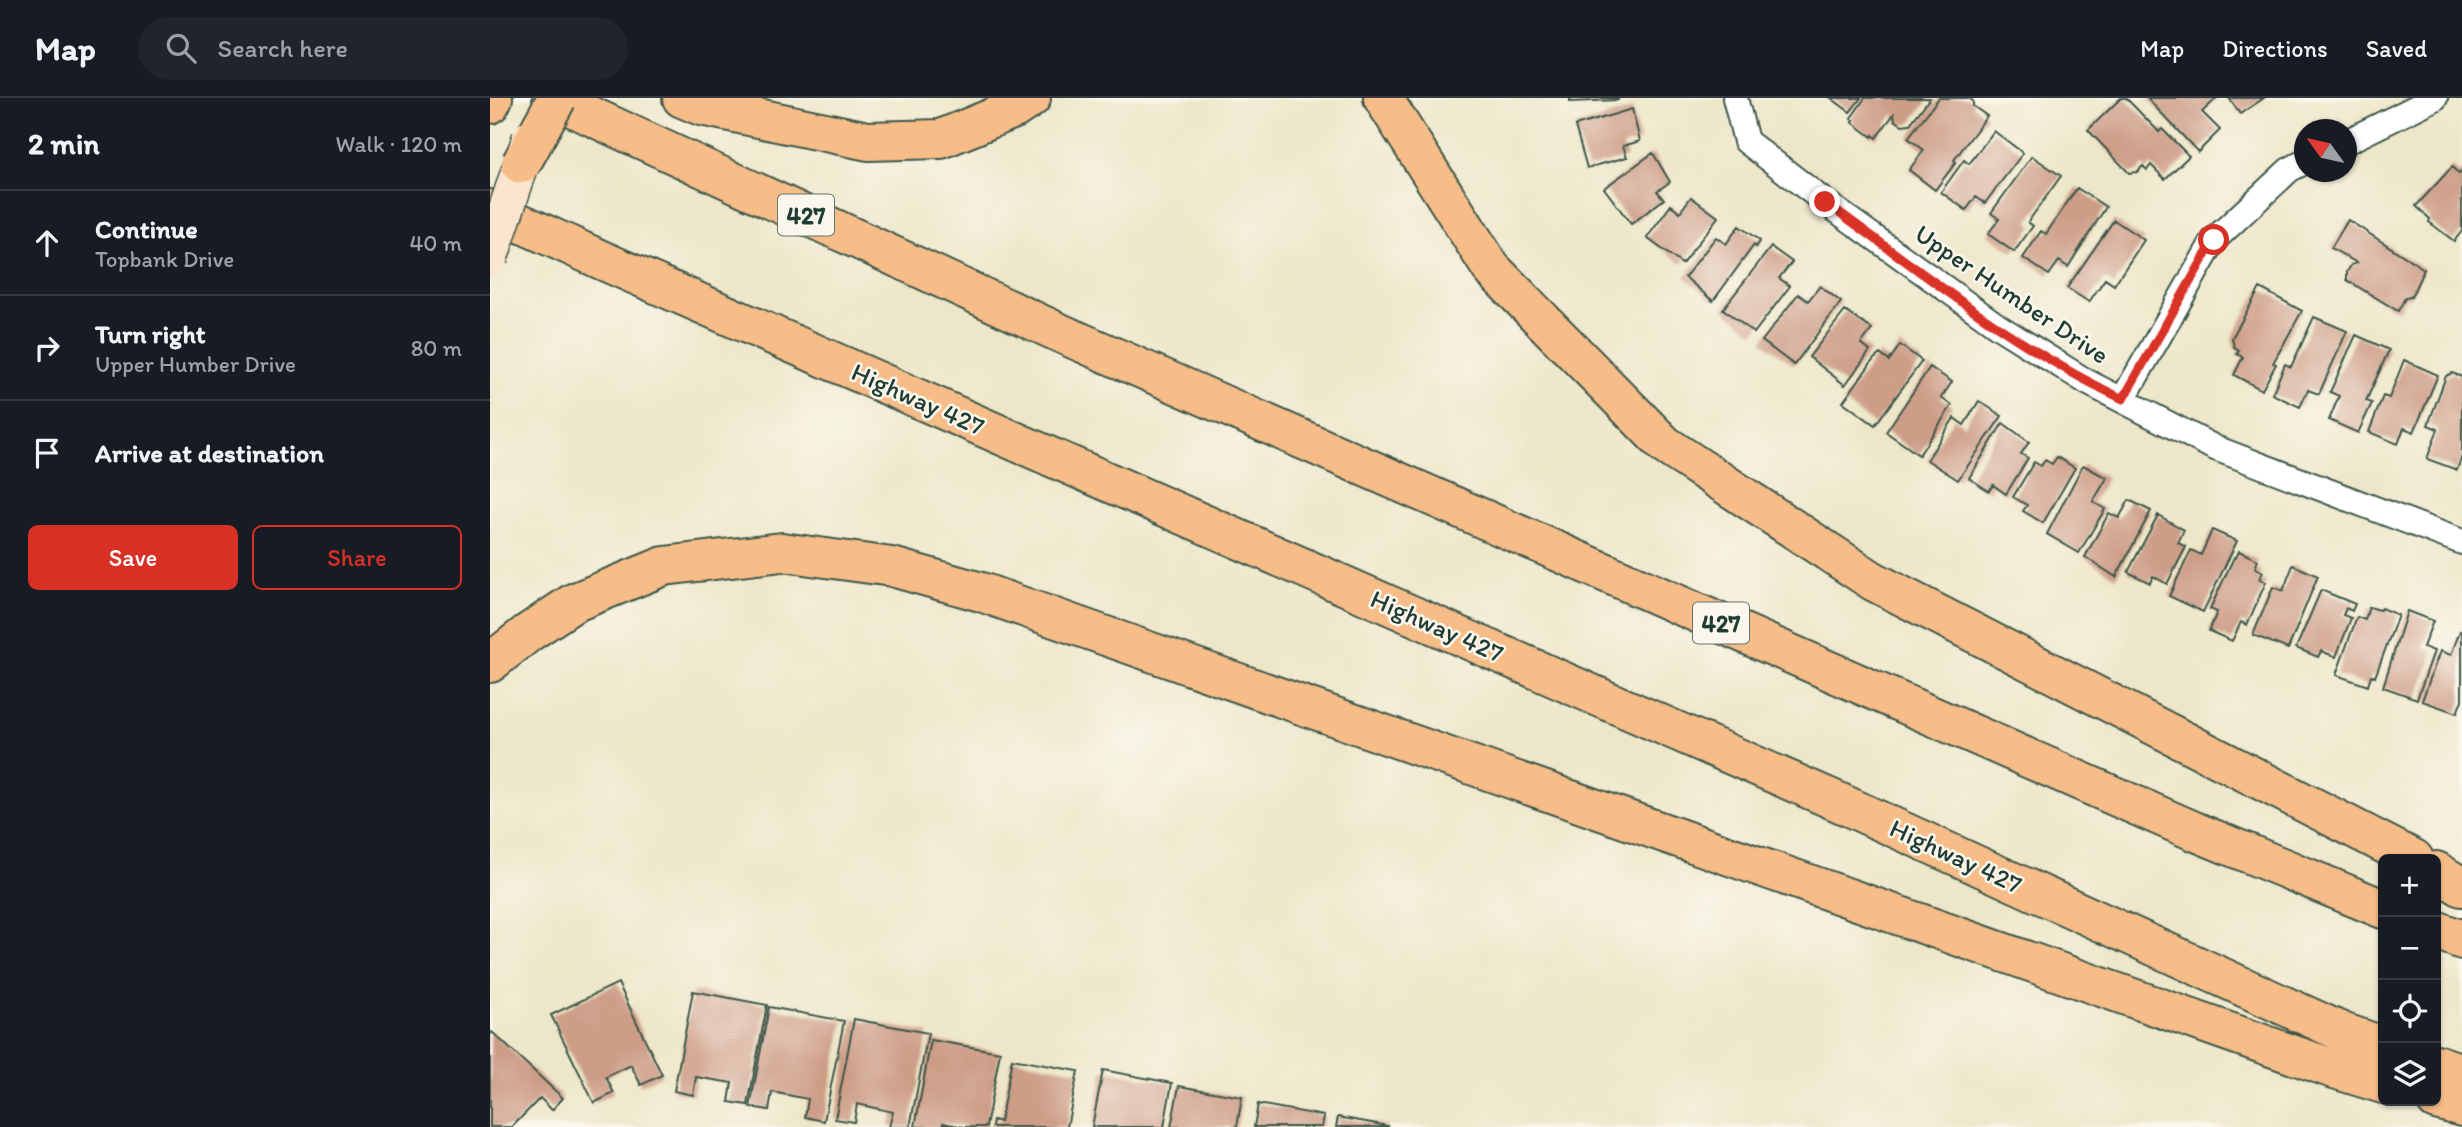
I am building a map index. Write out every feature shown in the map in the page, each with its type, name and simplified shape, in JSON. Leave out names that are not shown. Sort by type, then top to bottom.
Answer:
[{"type":"highway","points":[[490,104],[493,98]]},
{"type":"highway","points":[[521,164],[554,98]]},
{"type":"highway","name":"427","points":[[554,98],[1060,332],[2194,831],[2378,907]]},
{"type":"highway","points":[[682,98],[701,106],[868,141],[941,139],[1014,109],[1031,98]]},
{"type":"highway","points":[[1383,98],[1491,268],[1665,445],[1873,580],[2404,854]]},
{"type":"highway","name":"Highway 427","points":[[490,209],[1834,800],[2342,1032],[2378,1044]]},
{"type":"highway","points":[[490,233],[606,262]]},
{"type":"highway","points":[[490,663],[573,603],[664,566],[782,552],[892,567],[994,596],[2318,1064],[2378,1082]]},
{"type":"highway","points":[[2441,874],[2462,887]]},
{"type":"highway","points":[[2441,932],[2462,940]]},
{"type":"highway","points":[[2441,1066],[2462,1073]]},
{"type":"highway","points":[[2441,1101],[2462,1107]]},
{"type":"main road","points":[[490,258],[543,98]]},
{"type":"street","name":"Upper Humber Drive","points":[[1735,98],[1746,141],[1825,202],[1999,327],[2087,382],[2215,448],[2462,542]]},
{"type":"street","points":[[2357,137],[2435,98]]},
{"type":"street","points":[[2123,399],[2214,240],[2294,168]]},
{"type":"building","points":[[1570,98],[1618,98],[1618,100],[1570,102]]},
{"type":"building","points":[[1831,98],[1861,98],[1850,112]]},
{"type":"building","points":[[1865,98],[1930,98],[1910,124],[1902,125],[1895,120],[1894,114],[1876,138],[1852,122],[1854,120],[1851,118]]},
{"type":"building","points":[[1939,98],[1968,98],[1973,101],[1973,106],[1987,116],[1935,190],[1909,170],[1924,150],[1908,138]]},
{"type":"building","points":[[2121,98],[2126,98],[2159,132],[2162,129],[2189,156],[2165,179],[2151,165],[2147,170],[2143,166],[2137,172],[2129,173],[2088,130]]},
{"type":"building","points":[[2147,98],[2217,98],[2202,112],[2220,130],[2198,152]]},
{"type":"building","points":[[2229,98],[2264,98],[2240,114]]},
{"type":"building","points":[[1632,109],[1640,141],[1623,146],[1627,157],[1587,168],[1575,126]]},
{"type":"building","points":[[1994,131],[2023,153],[1985,203],[1976,197],[1966,210],[1941,192],[1964,160],[1969,164]]},
{"type":"building","points":[[1653,153],[1670,182],[1657,191],[1664,199],[1631,224],[1604,188]]},
{"type":"building","points":[[2032,156],[2061,176],[2028,222],[2033,226],[2014,252],[1988,234],[1999,219],[1991,213]]},
{"type":"building","points":[[2452,167],[2459,174],[2462,170],[2462,231],[2454,241],[2429,222],[2430,219],[2416,206]]},
{"type":"building","points":[[2077,188],[2106,207],[2068,267],[2059,261],[2049,275],[2023,258],[2041,231],[2046,234]]},
{"type":"building","points":[[1691,197],[1718,217],[1682,264],[1647,238],[1671,205],[1680,212]]},
{"type":"building","points":[[2114,220],[2144,240],[2114,285],[2105,279],[2089,302],[2067,288]]},
{"type":"building","points":[[2348,220],[2424,269],[2411,297],[2405,298],[2398,311],[2347,280],[2351,265],[2357,263],[2331,248]]},
{"type":"building","points":[[1739,226],[1760,241],[1756,247],[1754,245],[1713,301],[1685,277],[1716,237],[1726,244]]},
{"type":"building","points":[[1771,247],[1792,262],[1779,278],[1790,286],[1754,333],[1723,309]]},
{"type":"building","points":[[1820,286],[1841,302],[1794,365],[1762,341],[1798,294],[1808,301]]},
{"type":"building","points":[[2260,288],[2302,311],[2273,363],[2276,364],[2262,390],[2234,375],[2243,357],[2237,354],[2239,350],[2234,347],[2232,338]]},
{"type":"building","points":[[1845,311],[1872,329],[1861,344],[1870,351],[1845,385],[1809,357]]},
{"type":"building","points":[[2314,317],[2347,331],[2319,394],[2308,390],[2300,407],[2272,394],[2285,364],[2291,367]]},
{"type":"building","points":[[2356,335],[2389,350],[2366,401],[2372,403],[2358,433],[2329,420],[2339,396],[2330,392]]},
{"type":"building","points":[[1900,345],[1922,361],[1875,425],[1843,402],[1874,359],[1880,354],[1889,361]]},
{"type":"building","points":[[2404,360],[2438,375],[2414,432],[2404,428],[2398,444],[2369,432],[2383,396],[2389,398]]},
{"type":"building","points":[[1930,367],[1952,382],[1941,398],[1952,405],[1919,455],[1886,432]]},
{"type":"building","points":[[2452,373],[2462,377],[2462,456],[2457,470],[2427,459],[2438,429],[2428,425],[2446,376]]},
{"type":"building","points":[[1979,401],[2002,416],[1958,480],[1927,460],[1954,418],[1964,425]]},
{"type":"building","points":[[2003,423],[2029,442],[2021,454],[2028,458],[2006,494],[1993,485],[1989,491],[1969,478]]},
{"type":"building","points":[[2057,457],[2075,468],[2043,523],[2023,511],[2027,505],[2013,497],[2034,462],[2041,466],[2045,460],[2052,464]]},
{"type":"building","points":[[2083,465],[2107,478],[2093,502],[2105,509],[2079,553],[2047,534]]},
{"type":"building","points":[[2129,500],[2151,511],[2116,577],[2085,557],[2109,513],[2119,518]]},
{"type":"building","points":[[2158,515],[2184,530],[2178,543],[2186,547],[2167,584],[2153,576],[2150,583],[2128,572]]},
{"type":"building","points":[[2212,530],[2237,541],[2203,612],[2169,596],[2191,550],[2201,555]]},
{"type":"building","points":[[2239,551],[2258,560],[2255,568],[2263,572],[2259,579],[2266,582],[2247,625],[2241,622],[2232,641],[2209,631],[2217,612],[2210,609]]},
{"type":"building","points":[[2293,565],[2318,576],[2288,649],[2253,635],[2273,587],[2283,591]]},
{"type":"building","points":[[2321,590],[2355,604],[2352,611],[2346,608],[2343,615],[2351,618],[2336,657],[2321,651],[2318,657],[2296,648]]},
{"type":"building","points":[[2369,607],[2381,608],[2398,615],[2375,677],[2371,675],[2368,686],[2336,675],[2357,617],[2365,620]]},
{"type":"building","points":[[2407,611],[2433,621],[2423,647],[2434,651],[2417,699],[2383,687]]},
{"type":"building","points":[[2460,631],[2462,700],[2457,713],[2422,701],[2440,651],[2451,655]]},
{"type":"building","points":[[618,983],[662,1075],[641,1085],[631,1065],[606,1077],[614,1093],[594,1103],[551,1015]]},
{"type":"building","points":[[693,991],[767,1005],[748,1105],[729,1102],[732,1083],[696,1077],[693,1095],[674,1091]]},
{"type":"building","points":[[769,1007],[844,1021],[824,1121],[805,1117],[808,1099],[772,1092],[769,1110],[750,1107]]},
{"type":"building","points":[[854,1019],[928,1033],[910,1127],[889,1127],[893,1112],[857,1104],[854,1122],[835,1119]]},
{"type":"building","points":[[492,1032],[563,1098],[552,1110],[540,1098],[512,1127],[490,1127]]},
{"type":"building","points":[[931,1040],[1000,1052],[986,1127],[943,1123],[942,1127],[915,1127]]},
{"type":"building","points":[[1012,1059],[1078,1071],[1067,1127],[992,1127],[993,1120],[1000,1122]]},
{"type":"building","points":[[1103,1070],[1172,1083],[1164,1127],[1092,1127]]},
{"type":"building","points":[[1179,1086],[1242,1097],[1237,1127],[1171,1127]]},
{"type":"building","points":[[1258,1104],[1324,1116],[1322,1127],[1254,1127]]},
{"type":"building","points":[[1338,1117],[1388,1126],[1336,1127]]},
{"type":"route","points":[[1825,202],[1999,327],[2087,382],[2123,399],[2214,240]]}]
